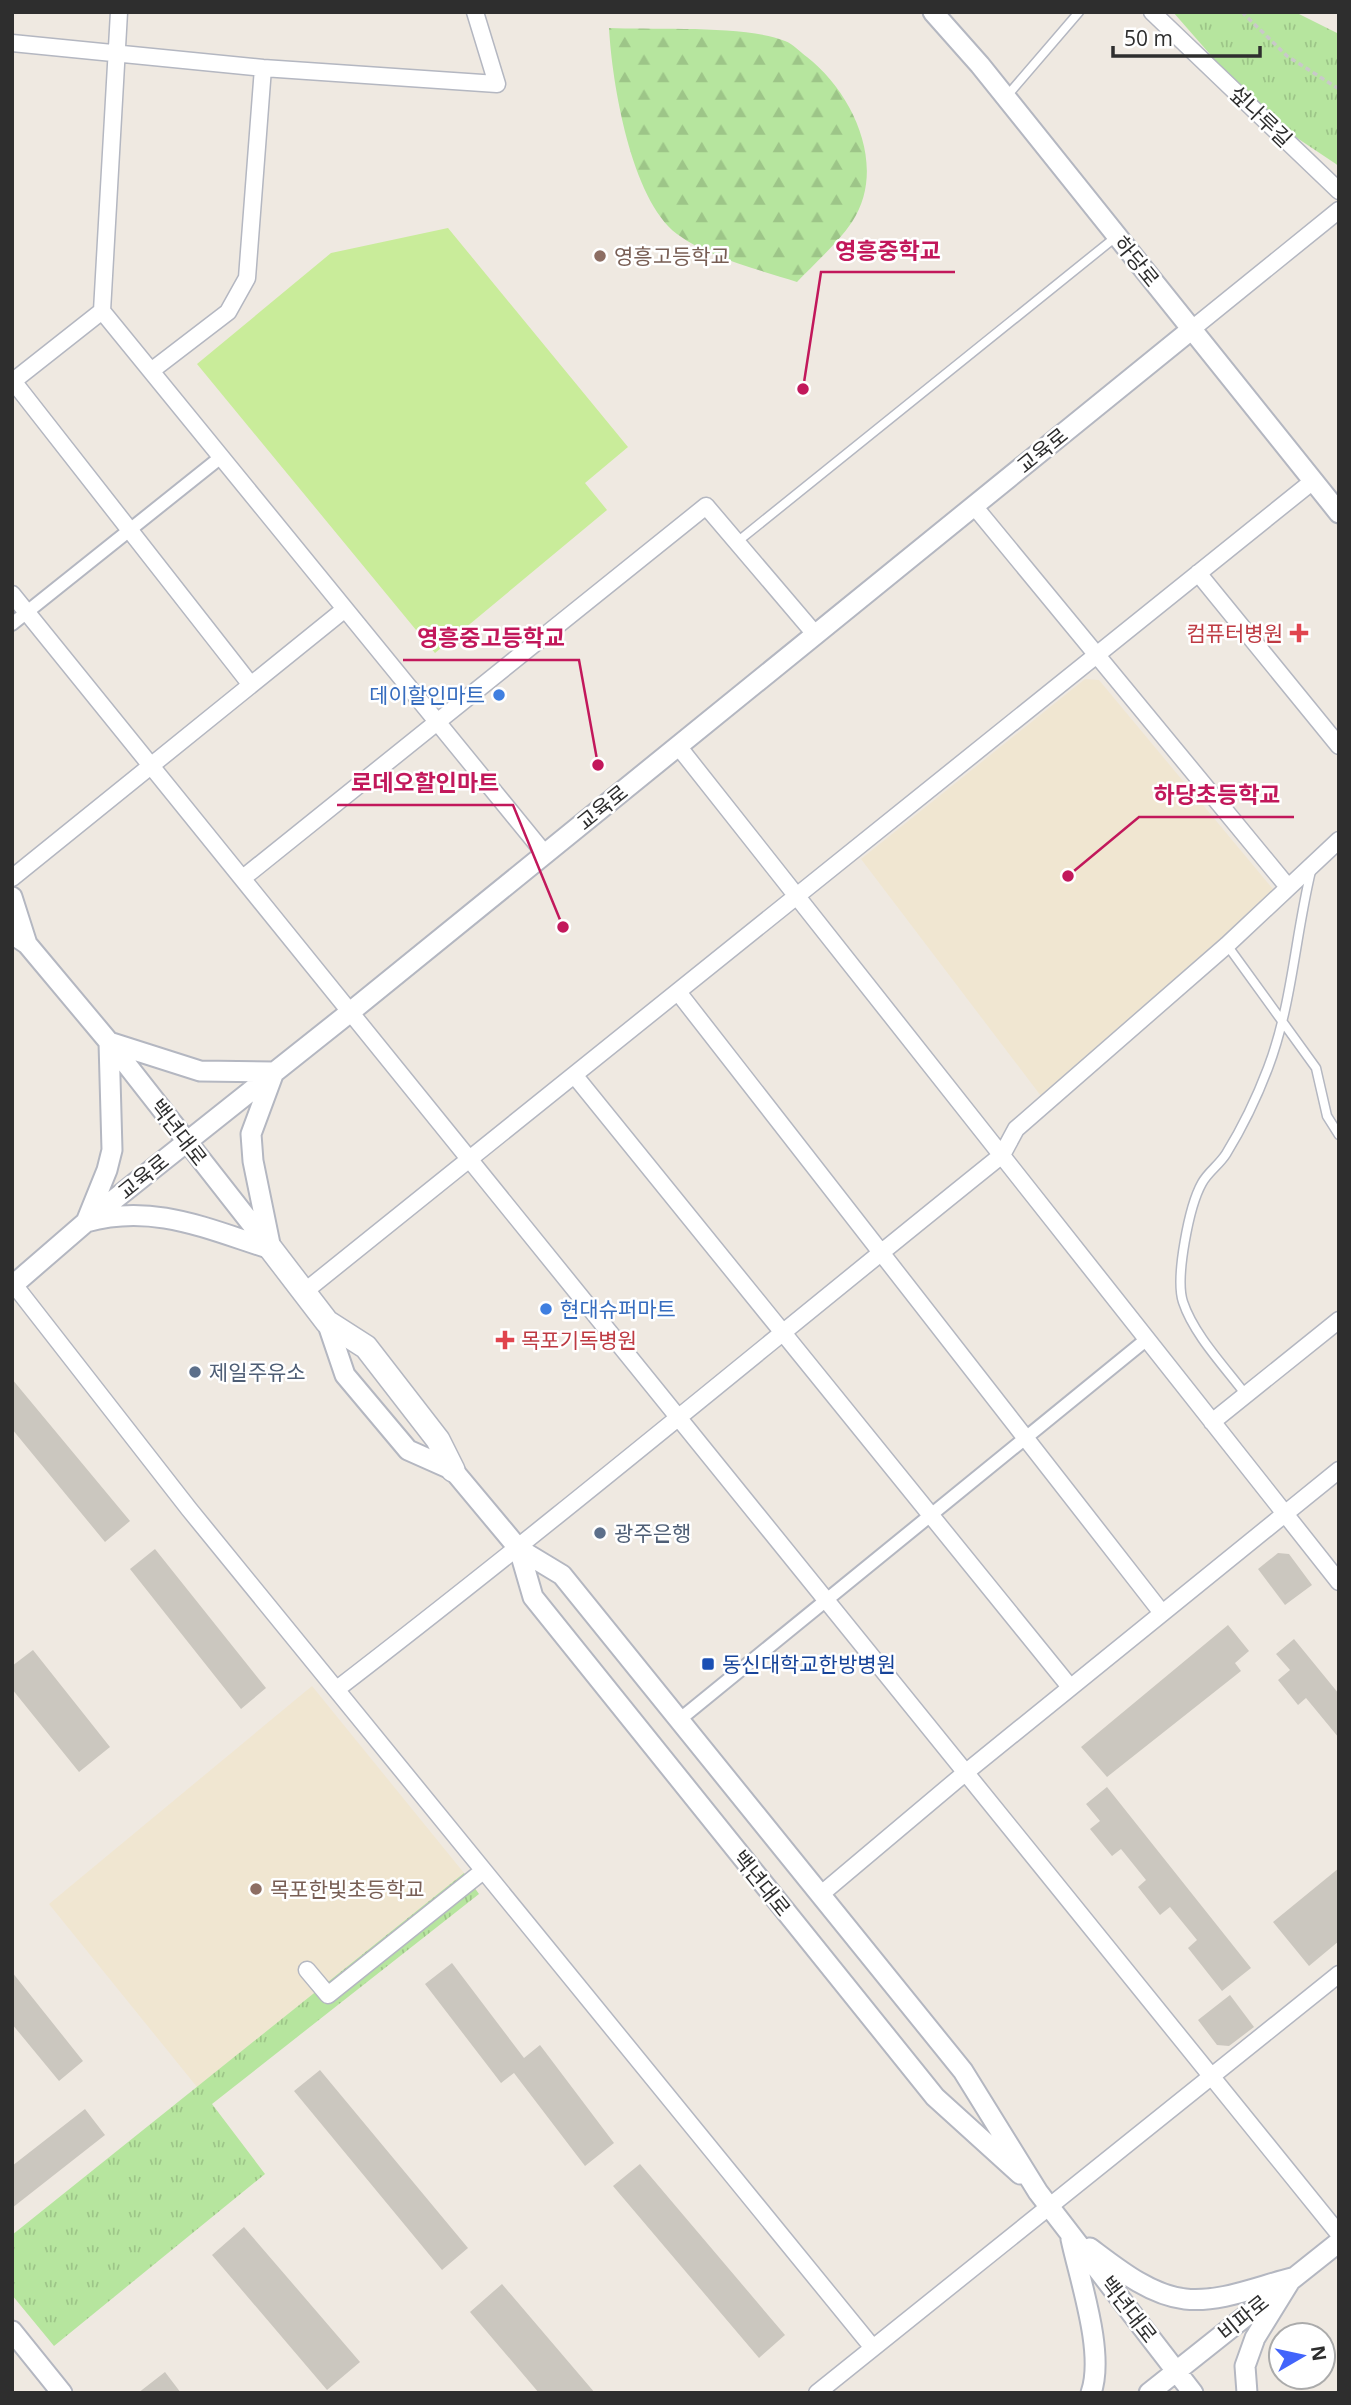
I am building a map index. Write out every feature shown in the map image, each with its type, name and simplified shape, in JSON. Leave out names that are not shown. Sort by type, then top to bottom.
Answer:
[{"type":"main road","name":"백년대로","points":[[271,1249],[327,1322],[366,1347],[438,1440],[453,1470]]},
{"type":"street","points":[[119,12],[102,311],[545,853]]},
{"type":"street","points":[[12,43],[264,68],[497,84],[475,12]]},
{"type":"street","name":"하당로","points":[[933,12],[1006,97],[1339,513]]},
{"type":"street","name":"섶나루길","points":[[1152,12],[1339,191]]},
{"type":"street","points":[[151,371],[228,312],[247,278],[264,68]]},
{"type":"street","points":[[1192,329],[1339,210]]},
{"type":"street","points":[[102,311],[13,382],[251,685]]},
{"type":"street","name":"교육로","points":[[13,1284],[86,1222],[349,1013],[1192,329]]},
{"type":"street","points":[[12,624],[221,457]]},
{"type":"street","points":[[304,1293],[1313,481]]},
{"type":"street","points":[[243,878],[706,506],[816,634]]},
{"type":"street","points":[[974,506],[1288,887]]},
{"type":"street","points":[[1198,573],[1339,746]]},
{"type":"street","points":[[12,594],[153,765],[468,1161],[1339,2234]]},
{"type":"street","points":[[12,878],[345,609]]},
{"type":"street","points":[[678,746],[1339,1582]]},
{"type":"street","points":[[337,1689],[519,1549],[676,1417],[1002,1156],[1016,1129],[1227,945],[1339,840]]},
{"type":"street","name":"백년대로","points":[[12,897],[20,939],[109,1042],[271,1249]]},
{"type":"street","points":[[678,992],[1162,1613]]},
{"type":"street","points":[[109,1042],[200,1071],[274,1072],[251,1134],[253,1161],[271,1249],[159,1215],[109,1215],[86,1222],[112,1150],[109,1042]]},
{"type":"street","points":[[575,1076],[1070,1687]]},
{"type":"street","points":[[13,1284],[189,1509],[873,2348]]},
{"type":"street","points":[[1212,1422],[1339,1320]]},
{"type":"street","name":"백년대로","points":[[327,1322],[345,1375],[408,1450],[453,1470],[519,1549],[562,1575],[963,2071],[1044,2200],[1193,2393]]},
{"type":"street","points":[[679,1720],[1147,1339]]},
{"type":"street","points":[[820,1895],[1070,1687],[1339,1470]]},
{"type":"street","name":"백년대로","points":[[519,1549],[533,1597],[840,1980],[935,2097],[1044,2200]]},
{"type":"street","points":[[307,1970],[328,1995],[483,1871]]},
{"type":"street","points":[[817,2393],[1044,2200],[1213,2076],[1339,1974]]},
{"type":"street","points":[[1069,2232],[1131,2278],[1184,2299],[1205,2299],[1292,2278]]},
{"type":"street","points":[[1069,2232],[1092,2339],[1095,2362],[1091,2393]]},
{"type":"street","name":"비파로","points":[[1149,2393],[1339,2242]]},
{"type":"street","points":[[1247,2393],[1245,2366],[1255,2338],[1292,2278]]},
{"type":"street","points":[[12,2331],[62,2393]]},
{"type":"lane","points":[[1006,97],[1079,12]]},
{"type":"lane","points":[[737,542],[1117,236]]},
{"type":"lane","points":[[1246,1395],[1191,1319],[1180,1292],[1179,1273],[1198,1192],[1210,1170],[1226,1154],[1269,1066],[1289,999],[1299,924],[1312,865]]},
{"type":"lane","points":[[1227,945],[1315,1068],[1327,1116],[1339,1135]]},
{"type":"path","points":[[1242,12],[1287,56],[1339,89]]},
{"type":"shaded area","points":[[1085,679],[1099,680],[1277,894],[1041,1096],[861,859]]},
{"type":"shaded area","name":"목포한빛초등학교","points":[[312,1686],[464,1873],[197,2087],[49,1904]]},
{"type":"green space","points":[[1173,12],[1295,12],[1339,34],[1339,166],[1264,116]]},
{"type":"green space","points":[[609,28],[724,30],[768,36],[794,46],[824,72],[838,90],[860,132],[866,155],[867,178],[862,201],[852,222],[833,246],[797,282],[735,262],[690,243],[661,217],[647,195],[627,138],[614,78]]},
{"type":"green space","points":[[448,228],[628,447],[585,483],[607,510],[435,653],[197,364],[331,253]]},
{"type":"green space","points":[[464,1873],[479,1894],[212,2104],[265,2174],[54,2346],[12,2295],[12,2235]]},
{"type":"building","points":[[12,1379],[130,1521],[105,1542],[12,1429]]},
{"type":"building","points":[[155,1549],[266,1688],[241,1709],[130,1569]]},
{"type":"building","points":[[1278,1553],[1289,1554],[1312,1585],[1285,1605],[1258,1569]]},
{"type":"building","points":[[1228,1625],[1249,1651],[1235,1663],[1241,1671],[1107,1777],[1081,1747]]},
{"type":"building","points":[[1294,1639],[1339,1694],[1339,1738],[1306,1698],[1298,1705],[1278,1680],[1290,1670],[1276,1654]]},
{"type":"building","points":[[33,1650],[110,1747],[79,1772],[12,1689],[12,1666]]},
{"type":"building","points":[[1107,1787],[1251,1968],[1222,1991],[1188,1948],[1197,1940],[1170,1907],[1160,1915],[1138,1887],[1146,1880],[1121,1849],[1112,1856],[1090,1829],[1100,1821],[1086,1804]]},
{"type":"building","points":[[1339,1868],[1339,1941],[1309,1966],[1273,1922]]},
{"type":"building","points":[[452,1963],[524,2058],[540,2045],[614,2143],[585,2166],[514,2073],[501,2083],[425,1984]]},
{"type":"building","points":[[12,1972],[83,2061],[59,2081],[12,2024]]},
{"type":"building","points":[[1230,1995],[1254,2027],[1229,2046],[1217,2045],[1198,2020]]},
{"type":"building","points":[[320,2070],[468,2248],[442,2270],[294,2091]]},
{"type":"building","points":[[85,2109],[105,2135],[12,2208],[12,2166]]},
{"type":"building","points":[[640,2164],[785,2335],[759,2358],[613,2186]]},
{"type":"building","points":[[244,2227],[360,2362],[327,2390],[212,2255]]},
{"type":"building","points":[[502,2284],[595,2393],[539,2393],[470,2312]]},
{"type":"building","points":[[165,2372],[181,2393],[138,2393]]},
{"type":"place","name":"영흥고등학교","points":[[600,256]]},
{"type":"place","name":"영흥중학교","points":[[803,389]]},
{"type":"place","name":"컴퓨터병원","points":[[1299,633]]},
{"type":"place","name":"데이할인마트","points":[[499,695]]},
{"type":"place","name":"영흥중고등학교","points":[[598,765]]},
{"type":"place","name":"하당초등학교","points":[[1068,876]]},
{"type":"place","name":"로데오할인마트","points":[[563,927]]},
{"type":"place","name":"현대슈퍼마트","points":[[546,1309]]},
{"type":"place","name":"목포기독병원","points":[[505,1340]]},
{"type":"place","name":"제일주유소","points":[[195,1372]]},
{"type":"place","name":"광주은행","points":[[600,1533]]},
{"type":"place","name":"동신대학교한방병원","points":[[708,1664]]},
{"type":"place","name":"목포한빛초등학교","points":[[256,1889]]}]
